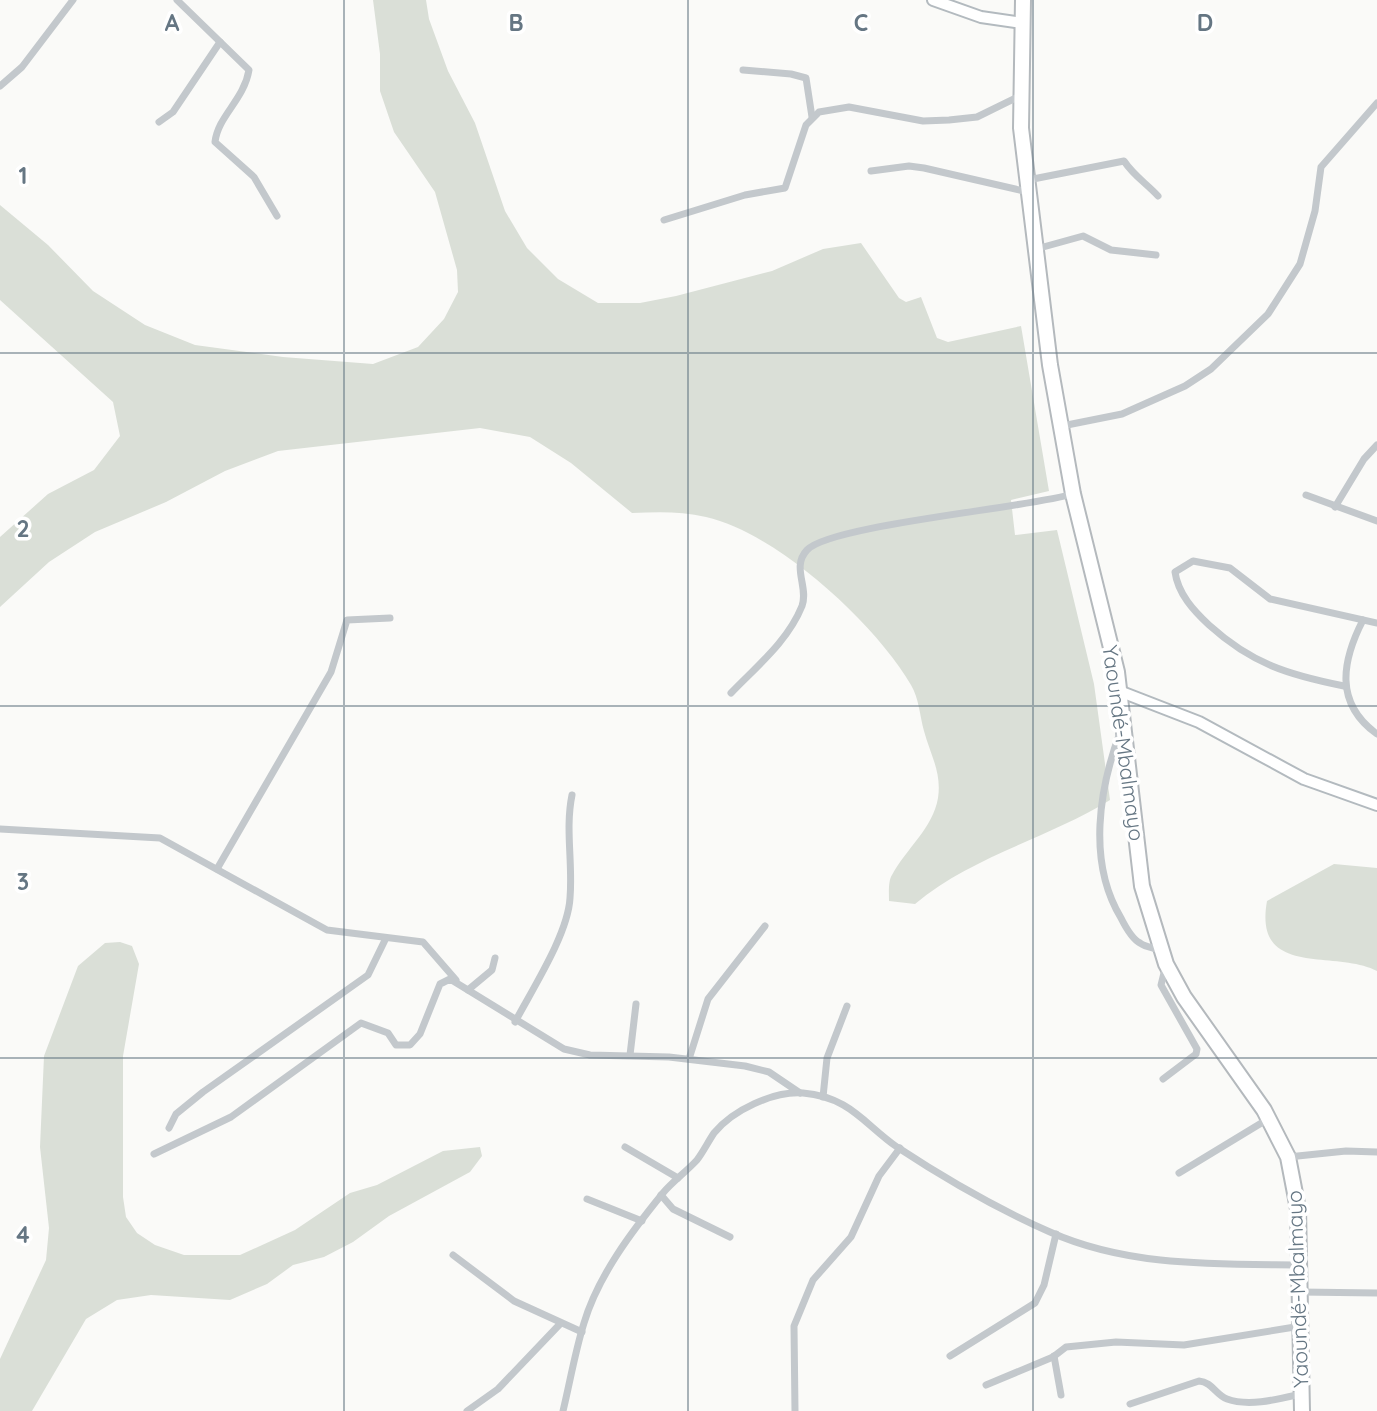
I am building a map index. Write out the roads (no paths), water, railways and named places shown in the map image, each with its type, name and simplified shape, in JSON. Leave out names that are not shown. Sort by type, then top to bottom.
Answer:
[{"type":"highway","name":"Yaoundé-Mbalmayo","points":[[1023,0],[1020,96],[1036,249],[1073,494],[1113,654],[1142,886],[1163,957],[1184,997],[1269,1118],[1288,1157],[1297,1209],[1302,1411]]},
{"type":"main road","points":[[933,0],[981,17],[1022,23]]},
{"type":"main road","points":[[1119,691],[1199,722],[1304,779],[1377,805]]},
{"type":"street","points":[[0,86],[22,67],[74,0]]},
{"type":"street","points":[[177,0],[249,70],[246,85],[236,105],[220,124],[215,142],[254,177],[277,216]]},
{"type":"street","points":[[159,122],[180,103],[220,42]]},
{"type":"street","points":[[664,220],[745,195],[785,188],[812,117],[809,88],[802,76],[743,70]]},
{"type":"street","points":[[812,117],[819,112],[849,107],[923,121],[949,120],[977,117],[1020,96]]},
{"type":"street","points":[[1061,426],[1122,414],[1185,386],[1211,369],[1268,314],[1300,264],[1315,211],[1316,187],[1321,166],[1377,103]]},
{"type":"street","points":[[871,172],[908,166],[924,167],[1028,186],[1124,161],[1136,178],[1158,196]]},
{"type":"street","points":[[1036,249],[1083,236],[1111,250],[1156,256]]},
{"type":"street","points":[[1335,507],[1364,459],[1377,445]]},
{"type":"street","points":[[731,693],[792,629],[803,603],[799,572],[801,559],[818,542],[927,519],[1050,501],[1073,494]]},
{"type":"street","points":[[1306,495],[1377,521]]},
{"type":"street","points":[[1345,686],[1284,672],[1240,652],[1190,606],[1175,572],[1193,561],[1211,567],[1227,567],[1270,599],[1377,623]]},
{"type":"street","points":[[217,869],[331,671],[347,620],[390,618]]},
{"type":"street","points":[[1363,620],[1349,648],[1345,686],[1355,711],[1377,734]]},
{"type":"street","points":[[1121,730],[1100,821],[1099,845],[1103,876],[1113,906],[1138,943],[1163,957],[1161,985],[1197,1049],[1196,1054],[1163,1079]]},
{"type":"street","points":[[515,1022],[555,948],[570,900],[568,822],[572,795]]},
{"type":"street","points":[[0,829],[160,838],[327,930],[423,942],[468,990],[515,1022],[575,1053],[689,1059],[746,1066],[769,1072],[801,1093],[823,1097],[862,1115],[900,1148],[1056,1234],[1129,1255],[1175,1262],[1300,1265]]},
{"type":"street","points":[[689,1059],[708,999],[765,926]]},
{"type":"street","points":[[169,1128],[176,1114],[203,1092],[368,975],[386,938]]},
{"type":"street","points":[[468,990],[492,970],[495,958]]},
{"type":"street","points":[[154,1154],[231,1118],[361,1023],[388,1034],[396,1045],[410,1045],[420,1034],[440,984],[456,980]]},
{"type":"street","points":[[629,1055],[636,1004]]},
{"type":"street","points":[[823,1097],[827,1059],[847,1006]]},
{"type":"street","points":[[563,1411],[582,1332],[603,1281],[661,1195],[697,1160],[716,1131],[750,1105],[801,1093]]},
{"type":"street","points":[[1180,1173],[1269,1118]]},
{"type":"street","points":[[625,1147],[678,1178]]},
{"type":"street","points":[[795,1411],[793,1326],[813,1280],[851,1237],[879,1176],[900,1148]]},
{"type":"street","points":[[1288,1157],[1346,1151],[1377,1152]]},
{"type":"street","points":[[661,1195],[673,1209],[730,1237]]},
{"type":"street","points":[[587,1199],[642,1221]]},
{"type":"street","points":[[950,1356],[1035,1303],[1044,1285],[1056,1234]]},
{"type":"street","points":[[453,1255],[514,1301],[582,1332]]},
{"type":"street","points":[[1299,1292],[1377,1293]]},
{"type":"street","points":[[467,1411],[498,1389],[560,1324]]},
{"type":"street","points":[[986,1385],[1055,1356],[1066,1348],[1106,1343],[1184,1345],[1301,1326]]},
{"type":"street","points":[[1055,1356],[1061,1395]]},
{"type":"street","points":[[1130,1404],[1199,1381],[1208,1383],[1226,1399],[1236,1401],[1277,1399],[1302,1394]]}]
